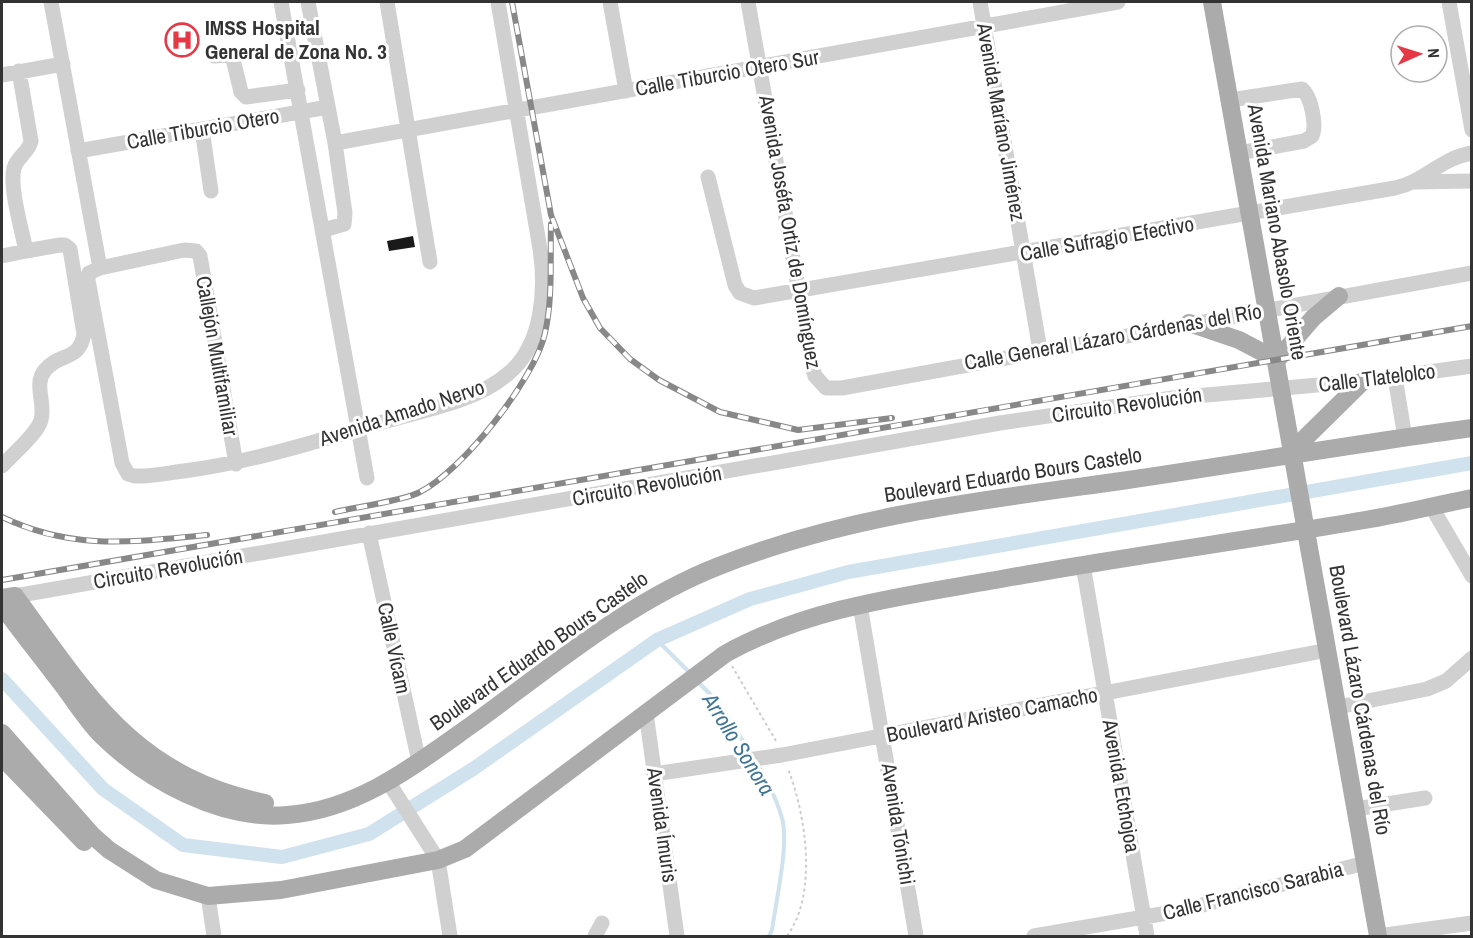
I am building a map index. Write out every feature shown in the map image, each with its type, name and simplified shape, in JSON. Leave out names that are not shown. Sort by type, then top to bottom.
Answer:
[{"type":"main road","name":"Avenida Mariano Abasolo Oriente","points":[[1212,2],[1294,459]]},
{"type":"main road","points":[[1189,323],[1227,334],[1276,360],[1313,318],[1339,296]]},
{"type":"main road","points":[[1294,459],[1363,381]]},
{"type":"main road","name":"Boulevard Eduardo Bours Castelo","points":[[6,600],[100,734],[133,762],[198,798],[230,809],[285,816],[315,811],[391,786],[419,762],[632,609],[692,577],[760,550],[838,527],[905,512],[1294,459],[1472,428]]},
{"type":"main road","name":"Boulevard Lázaro Cárdenas del Río","points":[[1294,459],[1378,936]]},
{"type":"main road","points":[[2,757],[51,810],[101,855],[124,868],[207,896],[281,890],[436,858],[478,841],[725,654],[781,627],[860,605],[1306,524],[1472,498]]},
{"type":"main road","points":[[6,600],[126,737],[153,758],[201,785],[232,796],[315,811]]},
{"type":"main road","points":[[2,733],[92,835],[109,850],[156,880]]},
{"type":"street","points":[[51,2],[78,151],[94,270]]},
{"type":"street","points":[[281,2],[368,478]]},
{"type":"street","points":[[308,2],[335,143],[346,219],[338,227],[324,230]]},
{"type":"street","points":[[387,2],[429,262]]},
{"type":"street","name":"Avenida Amado Nervo","points":[[94,270],[88,280],[122,463],[128,474],[140,477],[236,464],[480,392],[511,372],[530,341],[541,307],[543,268],[498,2]]},
{"type":"street","points":[[610,2],[626,91]]},
{"type":"street","name":"Avenida Joséfa Ortiz de Domínguez","points":[[748,2],[815,376],[826,388]]},
{"type":"street","name":"Avenida Maríano Jiménez","points":[[981,2],[1040,350]]},
{"type":"street","name":"Calle Tiburcio Otero Sur","points":[[335,143],[1118,2]]},
{"type":"street","points":[[1449,2],[1472,130]]},
{"type":"street","points":[[214,56],[229,54],[234,57],[241,92],[246,97],[298,90]]},
{"type":"street","points":[[2,75],[63,64]]},
{"type":"street","points":[[19,71],[31,141],[30,146],[15,165],[13,177],[26,251]]},
{"type":"street","points":[[1230,100],[1302,89],[1307,94],[1314,128],[1312,136],[1304,141],[1239,153]]},
{"type":"street","name":"Calle Tiburcio Otero","points":[[78,151],[328,107]]},
{"type":"street","points":[[202,129],[211,191]]},
{"type":"street","name":"Calle Sufragio Efectivo","points":[[1414,182],[1444,161],[1472,153]]},
{"type":"street","name":"Calle Sufragio Efectivo","points":[[708,177],[735,285],[740,292],[754,298],[1250,214],[1414,182],[1472,182]]},
{"type":"street","points":[[2,256],[60,245],[65,245],[70,249],[84,334],[82,346],[76,353],[58,359],[45,369],[40,394],[43,408],[39,425],[2,466]]},
{"type":"street","name":"Callejón Multifamiliar","points":[[94,270],[184,250],[196,251],[200,255],[236,464]]},
{"type":"street","name":"Calle General Lázaro Cárdenas del Río","points":[[826,388],[842,388],[1040,350],[1472,273]]},
{"type":"street","name":"Calle Tlatelolco","points":[[1282,388],[1363,381],[1472,366]]},
{"type":"street","points":[[1395,377],[1405,438]]},
{"type":"street","name":"Circuito Revolución","points":[[6,600],[369,533],[1000,423],[1173,398],[1282,388]]},
{"type":"street","points":[[1431,506],[1472,576]]},
{"type":"street","name":"Calle Vícam","points":[[369,533],[419,762]]},
{"type":"street","name":"Avenida Etchojoa","points":[[1083,565],[1147,936]]},
{"type":"street","name":"Avenida Tónichi","points":[[860,605],[916,936]]},
{"type":"street","name":"Boulevard Aristeo Camacho","points":[[654,774],[782,755],[1328,650]]},
{"type":"street","points":[[1338,707],[1427,689],[1446,681],[1472,658]]},
{"type":"street","name":"Avenida Ímuris","points":[[646,713],[677,936]]},
{"type":"street","points":[[391,786],[436,858],[450,936]]},
{"type":"street","points":[[1356,809],[1425,798]]},
{"type":"street","name":"Calle Francisco Sarabia","points":[[1034,936],[1144,919],[1365,863]]},
{"type":"street","points":[[207,896],[214,936]]},
{"type":"street","points":[[1378,936],[1472,923]]},
{"type":"path","points":[[725,654],[769,726],[798,801],[805,844],[804,885],[797,922],[787,936]]},
{"type":"building","points":[[413,236],[415,247],[389,251],[387,241]]},
{"type":"waterway","points":[[2,679],[103,789],[183,845],[282,857],[369,834],[473,769],[657,640],[750,599],[848,572],[1472,463]]},
{"type":"waterway","name":"Arrollo Sonora","points":[[657,640],[691,674]]},
{"type":"waterway","name":"Arrollo Sonora","points":[[698,682],[718,702],[752,755]]},
{"type":"waterway","name":"Arrollo Sonora","points":[[756,762],[781,814],[784,833],[781,875],[769,936]]},
{"type":"railway","points":[[512,2],[551,215],[583,298],[600,328],[630,359],[659,380],[720,412],[798,430],[892,418]]},
{"type":"railway","points":[[335,512],[391,501],[420,492],[456,465],[494,422],[527,374],[545,333],[550,293],[551,224]]},
{"type":"railway","points":[[2,580],[1472,326]]},
{"type":"railway","points":[[2,517],[28,528],[78,539],[128,541],[207,535]]},
{"type":"place","name":"IMSS Hospital General de Zona No. 3","points":[[182,40]]}]
